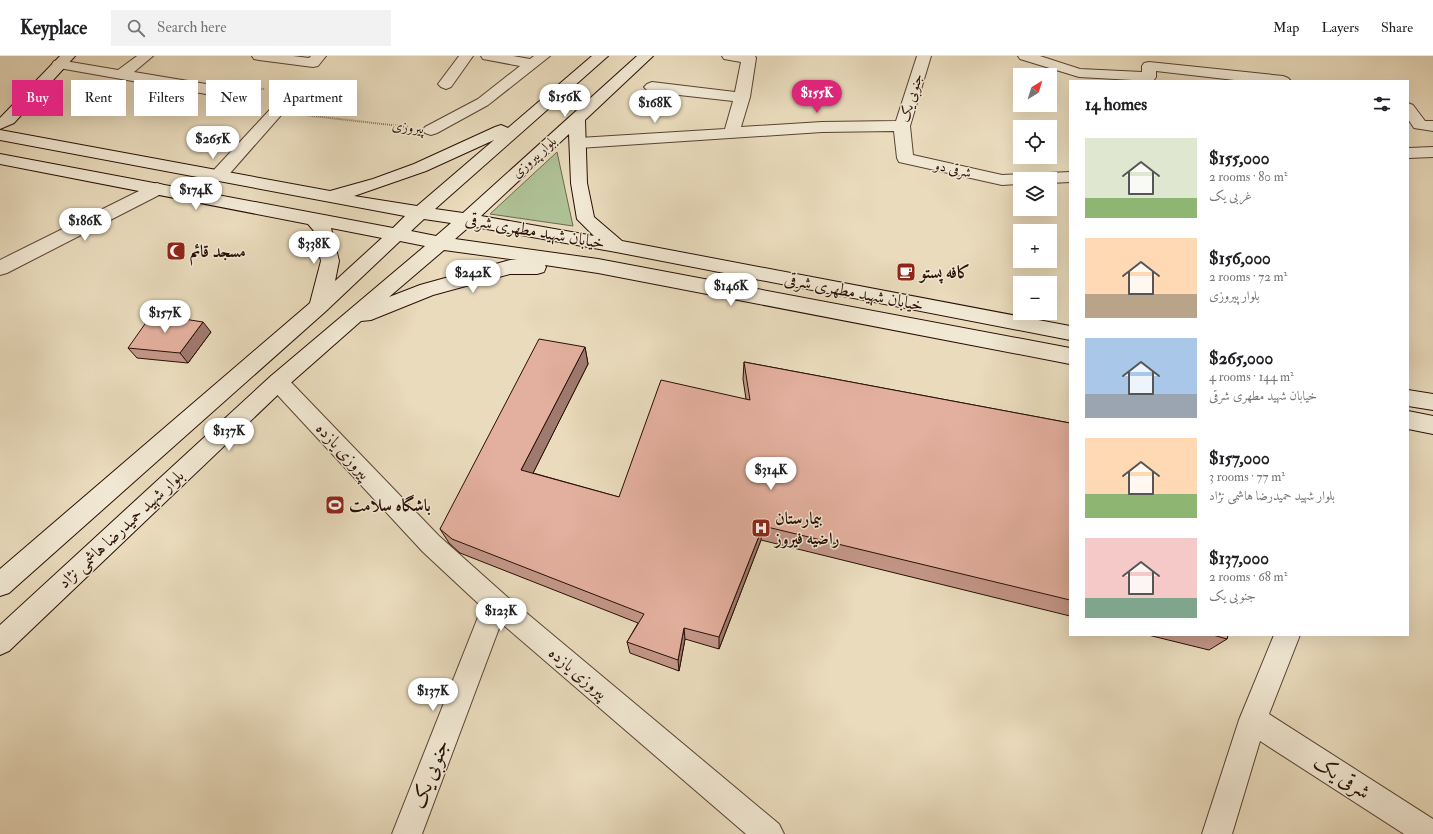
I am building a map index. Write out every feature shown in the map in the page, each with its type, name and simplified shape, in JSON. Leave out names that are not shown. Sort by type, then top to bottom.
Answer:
[{"type":"main road","points":[[122,74],[146,56]]},
{"type":"main road","points":[[259,56],[313,63],[319,56]]},
{"type":"main road","points":[[446,84],[466,56]]},
{"type":"main road","points":[[488,56],[538,60]]},
{"type":"main road","name":"بلوار پیروزی","points":[[440,243],[466,219],[570,107],[601,56]]},
{"type":"main road","name":"بلوار پیروزی","points":[[397,234],[534,113],[570,107],[646,56]]},
{"type":"main road","points":[[729,56],[749,58],[742,97],[732,133]]},
{"type":"main road","name":"جنوبی یک","points":[[902,133],[924,56]]},
{"type":"main road","points":[[1025,56],[1079,73],[1149,77],[1149,66],[1273,80]]},
{"type":"main road","points":[[1184,56],[1194,72]]},
{"type":"main road","points":[[0,124],[8,120],[59,59]]},
{"type":"main road","points":[[27,80],[59,59],[122,74],[206,89]]},
{"type":"main road","name":"پیروزی","points":[[431,130],[484,102],[538,60]]},
{"type":"main road","points":[[652,87],[742,97]]},
{"type":"main road","points":[[570,107],[579,143],[579,183],[586,219],[616,246]]},
{"type":"main road","points":[[1409,109],[1420,125],[1433,126]]},
{"type":"main road","points":[[330,196],[398,178],[465,150],[534,113]]},
{"type":"main road","points":[[218,176],[271,116]]},
{"type":"main road","points":[[579,143],[799,130],[822,127],[902,133]]},
{"type":"main road","name":"شرقی دو","points":[[902,133],[905,158],[1002,180],[1013,179]]},
{"type":"main road","name":"خیابان شهید مطهری شرقی","points":[[0,135],[218,176],[616,246],[1069,333]]},
{"type":"main road","points":[[1409,153],[1433,152]]},
{"type":"main road","name":"خیابان شهید مطهری شرقی","points":[[0,159],[440,243],[598,266],[1069,356]]},
{"type":"main road","points":[[1057,178],[1069,177]]},
{"type":"main road","points":[[0,268],[157,189]]},
{"type":"main road","points":[[314,219],[323,230],[330,261],[319,306]]},
{"type":"main road","name":"بلوار شهید حمیدرضا هاشمی نژاد","points":[[0,585],[319,306],[397,234]]},
{"type":"main road","name":"بلوار شهید حمیدرضا هاشمی نژاد","points":[[0,642],[278,382],[440,243]]},
{"type":"main road","points":[[348,321],[428,290],[510,267],[598,266]]},
{"type":"main road","name":"پیروزی یازده","points":[[278,382],[431,544],[496,603],[769,834]]},
{"type":"main road","points":[[1409,398],[1433,402]]},
{"type":"main road","points":[[1409,420],[1433,425]]},
{"type":"main road","name":"جنوبی یک","points":[[407,834],[496,603]]},
{"type":"main road","points":[[1217,834],[1253,720],[1287,636]]},
{"type":"main road","name":"شرقی یک","points":[[1253,720],[1430,834]]},
{"type":"path","name":"پیروزی","points":[[310,116],[431,130]]},
{"type":"green space","points":[[557,152],[573,226],[490,214]]},
{"type":"building","points":[[152,314],[203,322],[180,353],[128,348]]},
{"type":"building","points":[[539,339],[585,347],[521,470],[619,497],[661,380],[750,400],[744,362],[1069,423],[1069,600],[763,526],[719,637],[684,628],[678,660],[627,642],[644,614],[452,539],[440,529]]},
{"type":"building","points":[[1216,636],[1228,636],[1227,639]]},
{"type":"place","name":"مسجد قائم","points":[[176,251]]},
{"type":"place","name":"کافه پستو","points":[[906,272]]},
{"type":"place","name":"باشگاه سلامت","points":[[335,505]]},
{"type":"place","name":"بیمارستان راضیه فیروز","points":[[761,528]]}]
